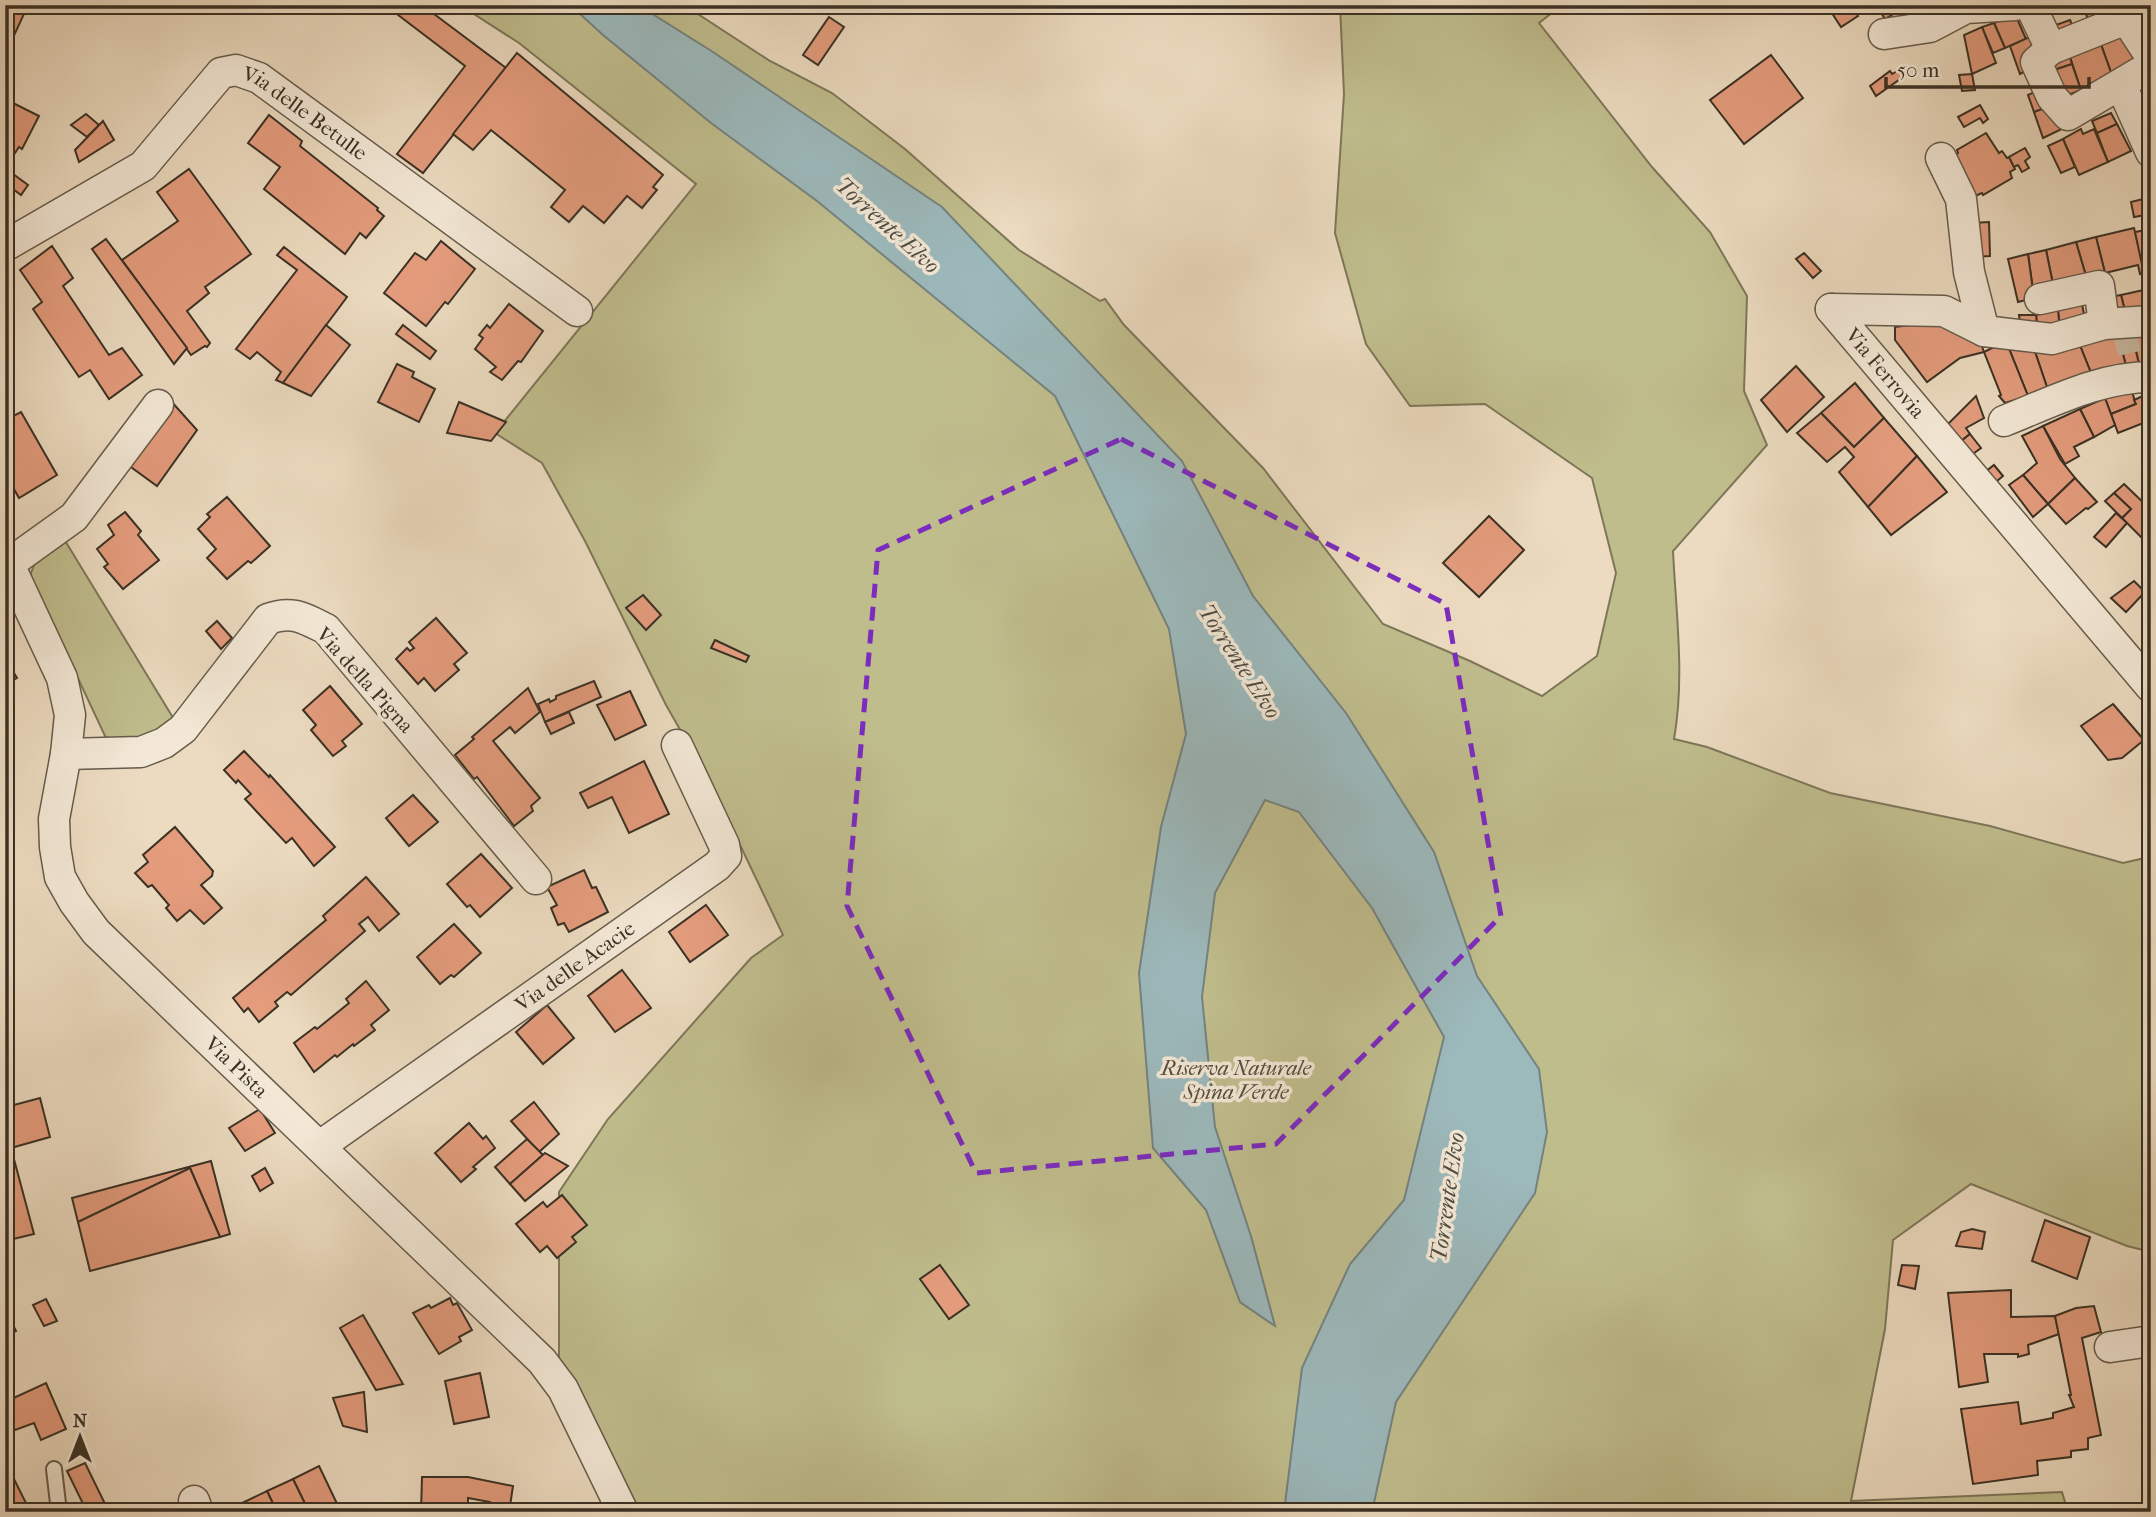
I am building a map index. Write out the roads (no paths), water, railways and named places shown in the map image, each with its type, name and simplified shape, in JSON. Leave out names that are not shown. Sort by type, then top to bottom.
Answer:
[{"type":"street","points":[[1884,34],[1930,27],[1966,8],[2015,5]]},
{"type":"street","points":[[2030,5],[2051,49]]},
{"type":"street","points":[[2151,56],[2121,12],[2051,49],[2036,62],[2052,97],[2068,115],[2151,66]]},
{"type":"street","name":"Via delle Betulle","points":[[5,246],[143,166],[221,73],[236,70],[259,78],[577,311]]},
{"type":"street","points":[[2120,85],[2151,152]]},
{"type":"street","points":[[1941,158],[1961,199],[1969,272],[1984,331]]},
{"type":"street","points":[[2040,299],[2099,286],[2104,324]]},
{"type":"street","name":"Via Ferrovia","points":[[2151,321],[2104,324],[2052,339],[1984,331],[1944,311],[1831,309],[2151,687]]},
{"type":"street","points":[[2004,421],[2100,382],[2151,377]]},
{"type":"street","points":[[8,559],[74,517],[158,405]]},
{"type":"street","name":"Via Pista","points":[[8,559],[62,678],[70,715],[54,819],[60,877],[74,902],[96,932],[542,1361],[563,1389],[623,1512]]},
{"type":"street","name":"Via della Pigna","points":[[66,754],[141,752],[164,743],[183,729],[268,619],[283,613],[302,617],[326,629],[536,879]]},
{"type":"street","name":"Via delle Acacie","points":[[320,1146],[717,866],[726,856],[724,845],[677,745]]},
{"type":"street","points":[[2110,1347],[2151,1341]]},
{"type":"lane","points":[[54,1469],[59,1512]]},
{"type":"water","name":"Torrente Elvo","points":[[565,5],[638,5],[713,52],[942,207],[1182,461],[1253,596],[1346,713],[1434,852],[1477,976],[1539,1069],[1547,1132],[1535,1193],[1396,1402],[1372,1512],[1284,1512],[1302,1368],[1350,1264],[1404,1200],[1444,1037],[1372,908],[1299,812],[1265,800],[1215,893],[1202,997],[1215,1127],[1251,1236],[1275,1326],[1240,1302],[1206,1210],[1153,1148],[1139,973],[1161,827],[1186,734],[1169,629],[1055,396],[817,201],[711,123],[579,13]]},
{"type":"tunnel","points":[[2124,331],[2132,365]]},
{"type":"park label","name":"Riserva Naturale Spina Verde","points":[[1236,1080]]}]
